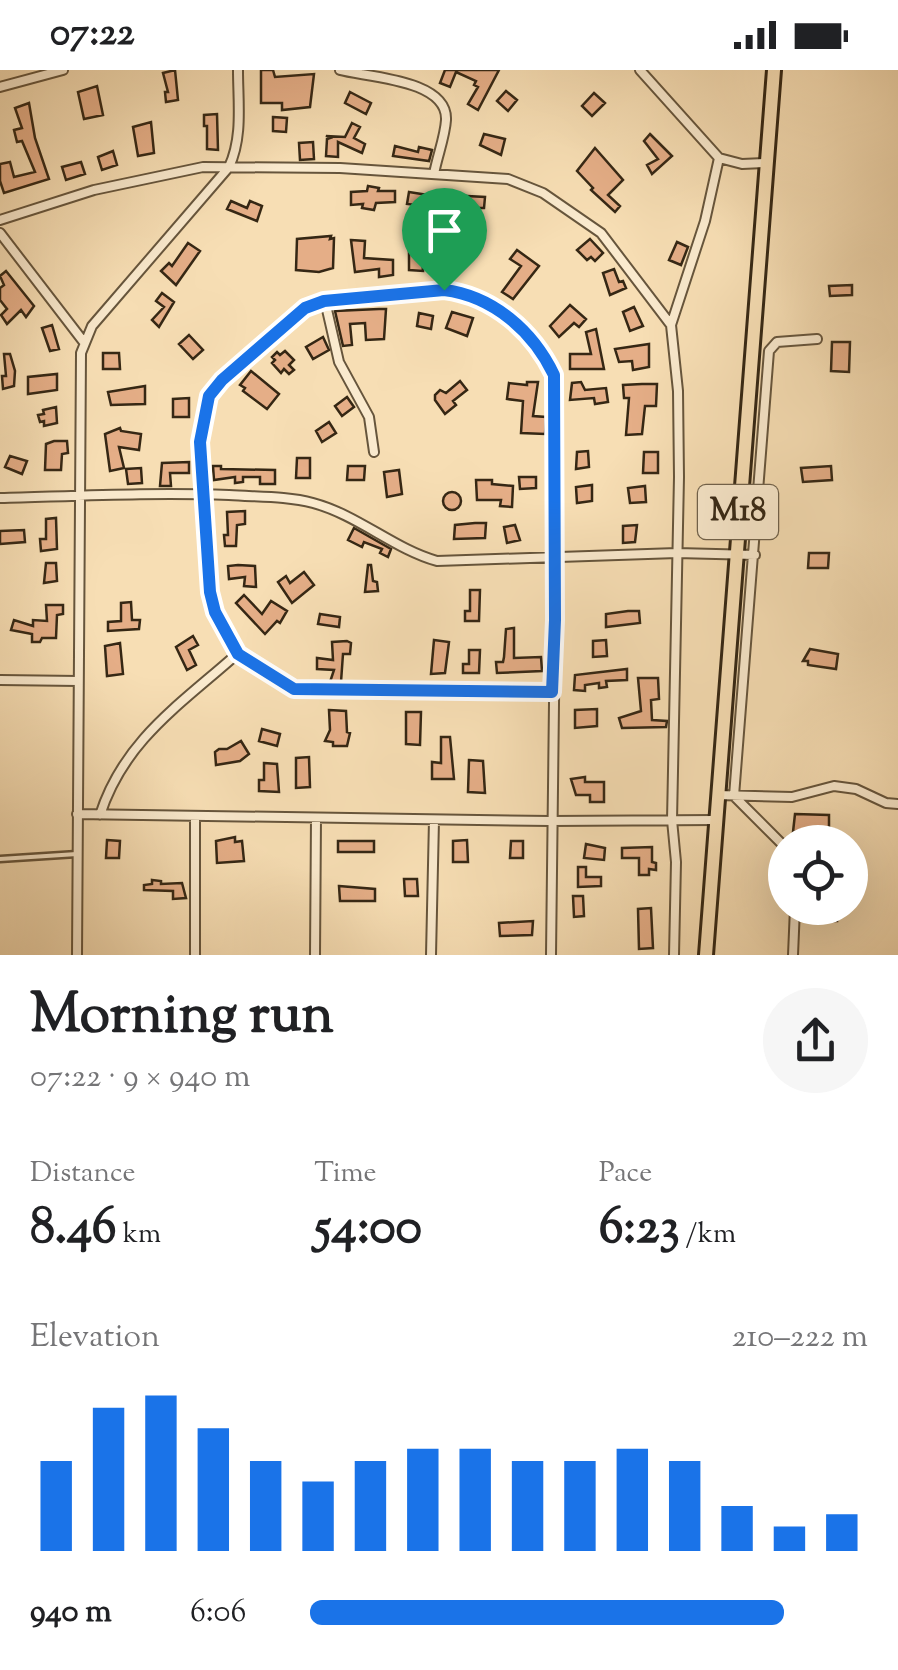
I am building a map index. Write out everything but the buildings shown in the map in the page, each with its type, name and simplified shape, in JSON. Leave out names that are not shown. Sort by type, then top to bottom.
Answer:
[{"type":"main road","name":"M18","points":[[706,955],[774,70]]},
{"type":"street","points":[[0,87],[63,70]]},
{"type":"street","points":[[76,955],[83,341],[229,167],[237,151],[238,70]]},
{"type":"street","points":[[340,70],[408,82],[438,102],[446,119],[434,174]]},
{"type":"street","points":[[640,70],[718,158],[742,164],[767,163]]},
{"type":"street","points":[[674,955],[678,408],[671,326],[701,236],[718,158]]},
{"type":"street","points":[[0,220],[94,190],[203,168],[340,168],[508,179],[556,200],[601,234],[671,326]]},
{"type":"street","points":[[0,233],[83,341]]},
{"type":"street","points":[[551,955],[554,375],[522,328],[482,300],[463,292],[444,290],[324,301],[305,308],[222,380],[209,396],[200,442],[210,592],[215,612],[238,654],[294,689],[552,692]]},
{"type":"street","points":[[324,301],[339,362],[369,417],[374,452]]},
{"type":"street","points":[[768,831],[734,796],[769,351],[778,342],[816,339]]},
{"type":"street","points":[[0,498],[203,494],[314,503],[369,526],[420,556],[438,560],[677,552],[754,555]]},
{"type":"street","points":[[100,814],[110,784],[142,739],[238,654]]},
{"type":"street","points":[[0,680],[78,681]]},
{"type":"street","points":[[717,796],[792,797],[834,786],[898,804]]},
{"type":"street","points":[[78,814],[550,822],[715,820]]},
{"type":"street","points":[[195,816],[196,955]]},
{"type":"street","points":[[315,955],[316,818]]},
{"type":"street","points":[[431,955],[434,820]]},
{"type":"street","points":[[793,955],[795,925]]},
{"type":"lane","points":[[0,859],[77,854]]},
{"type":"route","points":[[444,290],[482,300],[522,328],[554,375],[552,692],[294,689],[238,654],[215,612],[210,592],[200,442],[209,396],[222,380],[305,308],[324,301],[444,290]]}]
